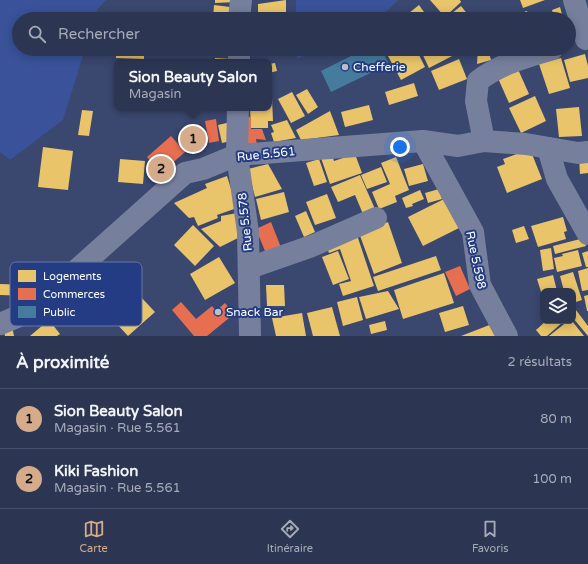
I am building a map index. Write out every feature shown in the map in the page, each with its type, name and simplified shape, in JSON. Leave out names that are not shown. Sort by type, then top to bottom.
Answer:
[{"type":"street","points":[[240,12],[241,0]]},
{"type":"street","points":[[574,0],[581,40]]},
{"type":"street","points":[[484,141],[476,100],[478,81],[492,70],[507,63],[530,56]]},
{"type":"street","name":"Rue 5.578","points":[[238,111],[237,155],[248,232],[250,336]]},
{"type":"street","name":"Rue 5.561","points":[[85,262],[185,173],[203,169],[237,155],[423,141],[458,146],[484,141],[578,153],[588,152]]},
{"type":"street","name":"Rue 5.598","points":[[423,141],[473,232],[480,285],[507,336]]},
{"type":"street","points":[[548,148],[557,178],[588,234]]},
{"type":"street","points":[[249,268],[312,246],[376,218]]},
{"type":"street","name":"Rue 5.561","points":[[0,324],[10,320]]},
{"type":"shaded area","points":[[0,0],[106,0],[96,12],[12,12],[12,56],[83,56],[63,120],[10,160],[0,152]]},
{"type":"shaded area","points":[[296,0],[398,0],[386,12],[296,12]]},
{"type":"building: Logements","points":[[215,0],[236,0],[236,2],[215,3]]},
{"type":"building: Logements","points":[[286,0],[286,12],[258,12],[258,4]]},
{"type":"building: Logements","points":[[430,0],[460,0],[461,2],[450,12],[441,12]]},
{"type":"building: Logements","points":[[520,0],[545,0],[523,8]]},
{"type":"building: Logements","points":[[214,5],[238,8],[238,12],[214,12]]},
{"type":"building: Logements","points":[[419,5],[424,12],[410,12]]},
{"type":"building: Logements","points":[[461,6],[466,12],[453,12]]},
{"type":"building: Logements","points":[[560,7],[561,12],[553,12],[552,10]]},
{"type":"building: Logements","points":[[585,54],[588,66],[588,78],[570,82],[564,60]]},
{"type":"building: Logements","points":[[116,56],[144,56],[144,59],[116,58]]},
{"type":"building: Logements","points":[[388,56],[420,56],[425,67],[401,80]]},
{"type":"building: Logements","points":[[423,56],[452,56],[429,68]]},
{"type":"building: Logements","points":[[478,56],[490,56],[491,60],[477,64]]},
{"type":"building: Logements","points":[[561,58],[570,88],[549,94],[539,64]]},
{"type":"building: Logements","points":[[459,59],[467,79],[439,90],[431,71]]},
{"type":"building: Logements","points":[[275,63],[277,71],[272,72],[272,64]]},
{"type":"building: Logements","points":[[517,67],[529,94],[509,103],[497,76]]},
{"type":"building: Logements","points":[[414,83],[418,96],[389,105],[385,92]]},
{"type":"building: Logements","points":[[307,89],[318,107],[308,114],[296,95]]},
{"type":"building: Logements","points":[[292,92],[305,116],[291,123],[278,99]]},
{"type":"building: Logements","points":[[535,96],[546,121],[521,133],[509,108]]},
{"type":"building: Logements","points":[[272,98],[273,121],[268,121],[268,128],[251,128],[250,111],[272,111]]},
{"type":"building: Logements","points":[[369,105],[373,120],[345,127],[341,112]]},
{"type":"building: Logements","points":[[579,107],[582,136],[559,137],[556,109]]},
{"type":"building: Logements","points":[[82,110],[93,111],[89,136],[78,135]]},
{"type":"building: Logements","points":[[330,111],[339,135],[301,140],[296,130]]},
{"type":"building: Logements","points":[[287,120],[296,138],[274,142],[271,133],[274,132],[271,125]]},
{"type":"building: Logements","points":[[231,122],[235,140],[222,143],[218,125]]},
{"type":"building: Logements","points":[[43,147],[73,151],[68,190],[38,187]]},
{"type":"building: Logements","points":[[530,149],[542,179],[507,193],[497,167],[505,164],[503,159]]},
{"type":"building: Logements","points":[[355,154],[362,173],[330,184],[321,158],[332,155],[334,161]]},
{"type":"building: Logements","points":[[588,156],[588,173],[580,174],[579,157]]},
{"type":"building: Logements","points":[[396,157],[409,190],[395,196],[397,202],[379,209],[372,192],[390,184],[381,163]]},
{"type":"building: Logements","points":[[120,159],[145,161],[143,184],[118,182]]},
{"type":"building: Logements","points":[[319,159],[327,182],[314,186],[306,163]]},
{"type":"building: Logements","points":[[268,164],[282,189],[255,197],[248,169]]},
{"type":"building: Logements","points":[[423,164],[428,181],[409,186],[404,169]]},
{"type":"building: Logements","points":[[381,167],[387,182],[367,189],[361,175]]},
{"type":"building: Logements","points":[[360,175],[375,209],[363,214],[355,195],[338,202],[331,187]]},
{"type":"building: Logements","points":[[227,176],[237,208],[217,215],[218,218],[198,226],[194,217],[189,218],[174,203],[207,188],[205,184]]},
{"type":"building: Logements","points":[[439,189],[442,199],[428,203],[425,193]]},
{"type":"building: Logements","points":[[420,190],[424,199],[412,204],[413,206],[406,208],[402,198]]},
{"type":"building: Logements","points":[[284,192],[289,212],[261,220],[256,199]]},
{"type":"building: Logements","points":[[327,194],[336,218],[315,225],[306,202]]},
{"type":"building: Logements","points":[[444,199],[459,228],[423,246],[408,217]]},
{"type":"building: Logements","points":[[306,211],[315,232],[304,237],[295,216]]},
{"type":"building: Logements","points":[[237,213],[240,237],[220,247],[201,229],[221,221],[221,216]]},
{"type":"building: Logements","points":[[563,217],[567,231],[564,232],[566,239],[538,247],[531,226]]},
{"type":"building: Logements","points":[[388,222],[402,263],[374,274],[359,233]]},
{"type":"building: Logements","points":[[193,225],[214,246],[195,266],[174,245]]},
{"type":"building: Logements","points":[[524,226],[529,239],[516,243],[512,230]]},
{"type":"building: Logements","points":[[357,235],[374,286],[343,296],[339,284],[351,281],[340,249],[329,253],[326,245]]},
{"type":"building: Logements","points":[[584,238],[586,246],[555,254],[553,246]]},
{"type":"building: Logements","points":[[551,248],[554,269],[543,271],[540,250]]},
{"type":"building: Logements","points":[[578,250],[582,266],[557,272],[554,258],[563,256],[562,254]]},
{"type":"building: Logements","points":[[338,251],[349,279],[333,285],[322,257]]},
{"type":"building: Logements","points":[[588,251],[588,267],[586,267],[582,253]]},
{"type":"building: Logements","points":[[436,256],[441,270],[378,291],[373,277]]},
{"type":"building: Logements","points":[[219,257],[235,283],[205,300],[190,274]]},
{"type":"building: Logements","points":[[588,268],[588,290],[582,291],[578,271]]},
{"type":"building: Logements","points":[[573,272],[582,300],[576,302],[576,288],[563,288],[560,276]]},
{"type":"building: Logements","points":[[444,273],[454,303],[403,319],[394,290]]},
{"type":"building: Logements","points":[[553,275],[556,288],[540,288],[537,279]]},
{"type":"building: Logements","points":[[0,284],[10,284],[10,295],[0,295]]},
{"type":"building: Logements","points":[[266,285],[284,285],[285,306],[267,306]]},
{"type":"building: Logements","points":[[388,291],[399,309],[366,319],[359,297]]},
{"type":"building: Logements","points":[[588,295],[588,311],[587,311],[584,296]]},
{"type":"building: Logements","points":[[357,297],[363,320],[343,326],[337,302]]},
{"type":"building: Logements","points":[[142,298],[155,312],[142,324]]},
{"type":"building: Logements","points":[[463,306],[469,325],[445,332],[439,313]]},
{"type":"building: Logements","points":[[332,307],[340,336],[313,336],[307,313]]},
{"type":"building: Logements","points":[[576,310],[588,326],[588,336],[576,322]]},
{"type":"building: Logements","points":[[302,313],[306,336],[276,336],[272,318]]},
{"type":"building: Logements","points":[[385,321],[387,330],[371,334],[369,325]]},
{"type":"building: Logements","points":[[492,324],[510,336],[461,336]]},
{"type":"building: Logements","points":[[543,324],[561,324],[547,336],[541,336],[536,330]]},
{"type":"building: Logements","points":[[564,324],[574,324],[584,336],[549,336]]},
{"type":"building: Logements","points":[[12,326],[14,336],[5,336],[3,328]]},
{"type":"building: Logements","points":[[42,326],[54,326],[60,334],[57,336],[30,336]]},
{"type":"building: Logements","points":[[119,326],[139,326],[128,336]]},
{"type":"building: Commerces","points":[[243,117],[251,117],[251,129],[262,129],[266,140],[256,139],[257,145],[244,144]]},
{"type":"building: Commerces","points":[[216,119],[219,141],[209,143],[205,121]]},
{"type":"building: Commerces","points":[[197,135],[199,141],[192,144],[190,137]]},
{"type":"building: Commerces","points":[[171,136],[185,152],[161,173],[147,157]]},
{"type":"building: Commerces","points":[[271,222],[282,250],[267,256],[256,229]]},
{"type":"building: Commerces","points":[[460,266],[470,289],[456,296],[445,272]]},
{"type":"building: Commerces","points":[[181,302],[196,319],[212,306],[216,311],[225,303],[234,314],[207,336],[194,336],[172,310]]},
{"type":"building: Public","points":[[351,56],[385,56],[389,64],[331,92],[321,71]]},
{"type":"place","name":"Chefferie","points":[[345,67]]},
{"type":"place","name":"Sion Beauty Salon","points":[[193,139]]},
{"type":"place","name":"Kiki Fashion","points":[[161,169]]},
{"type":"place","name":"Snack Bar","points":[[218,312]]}]
